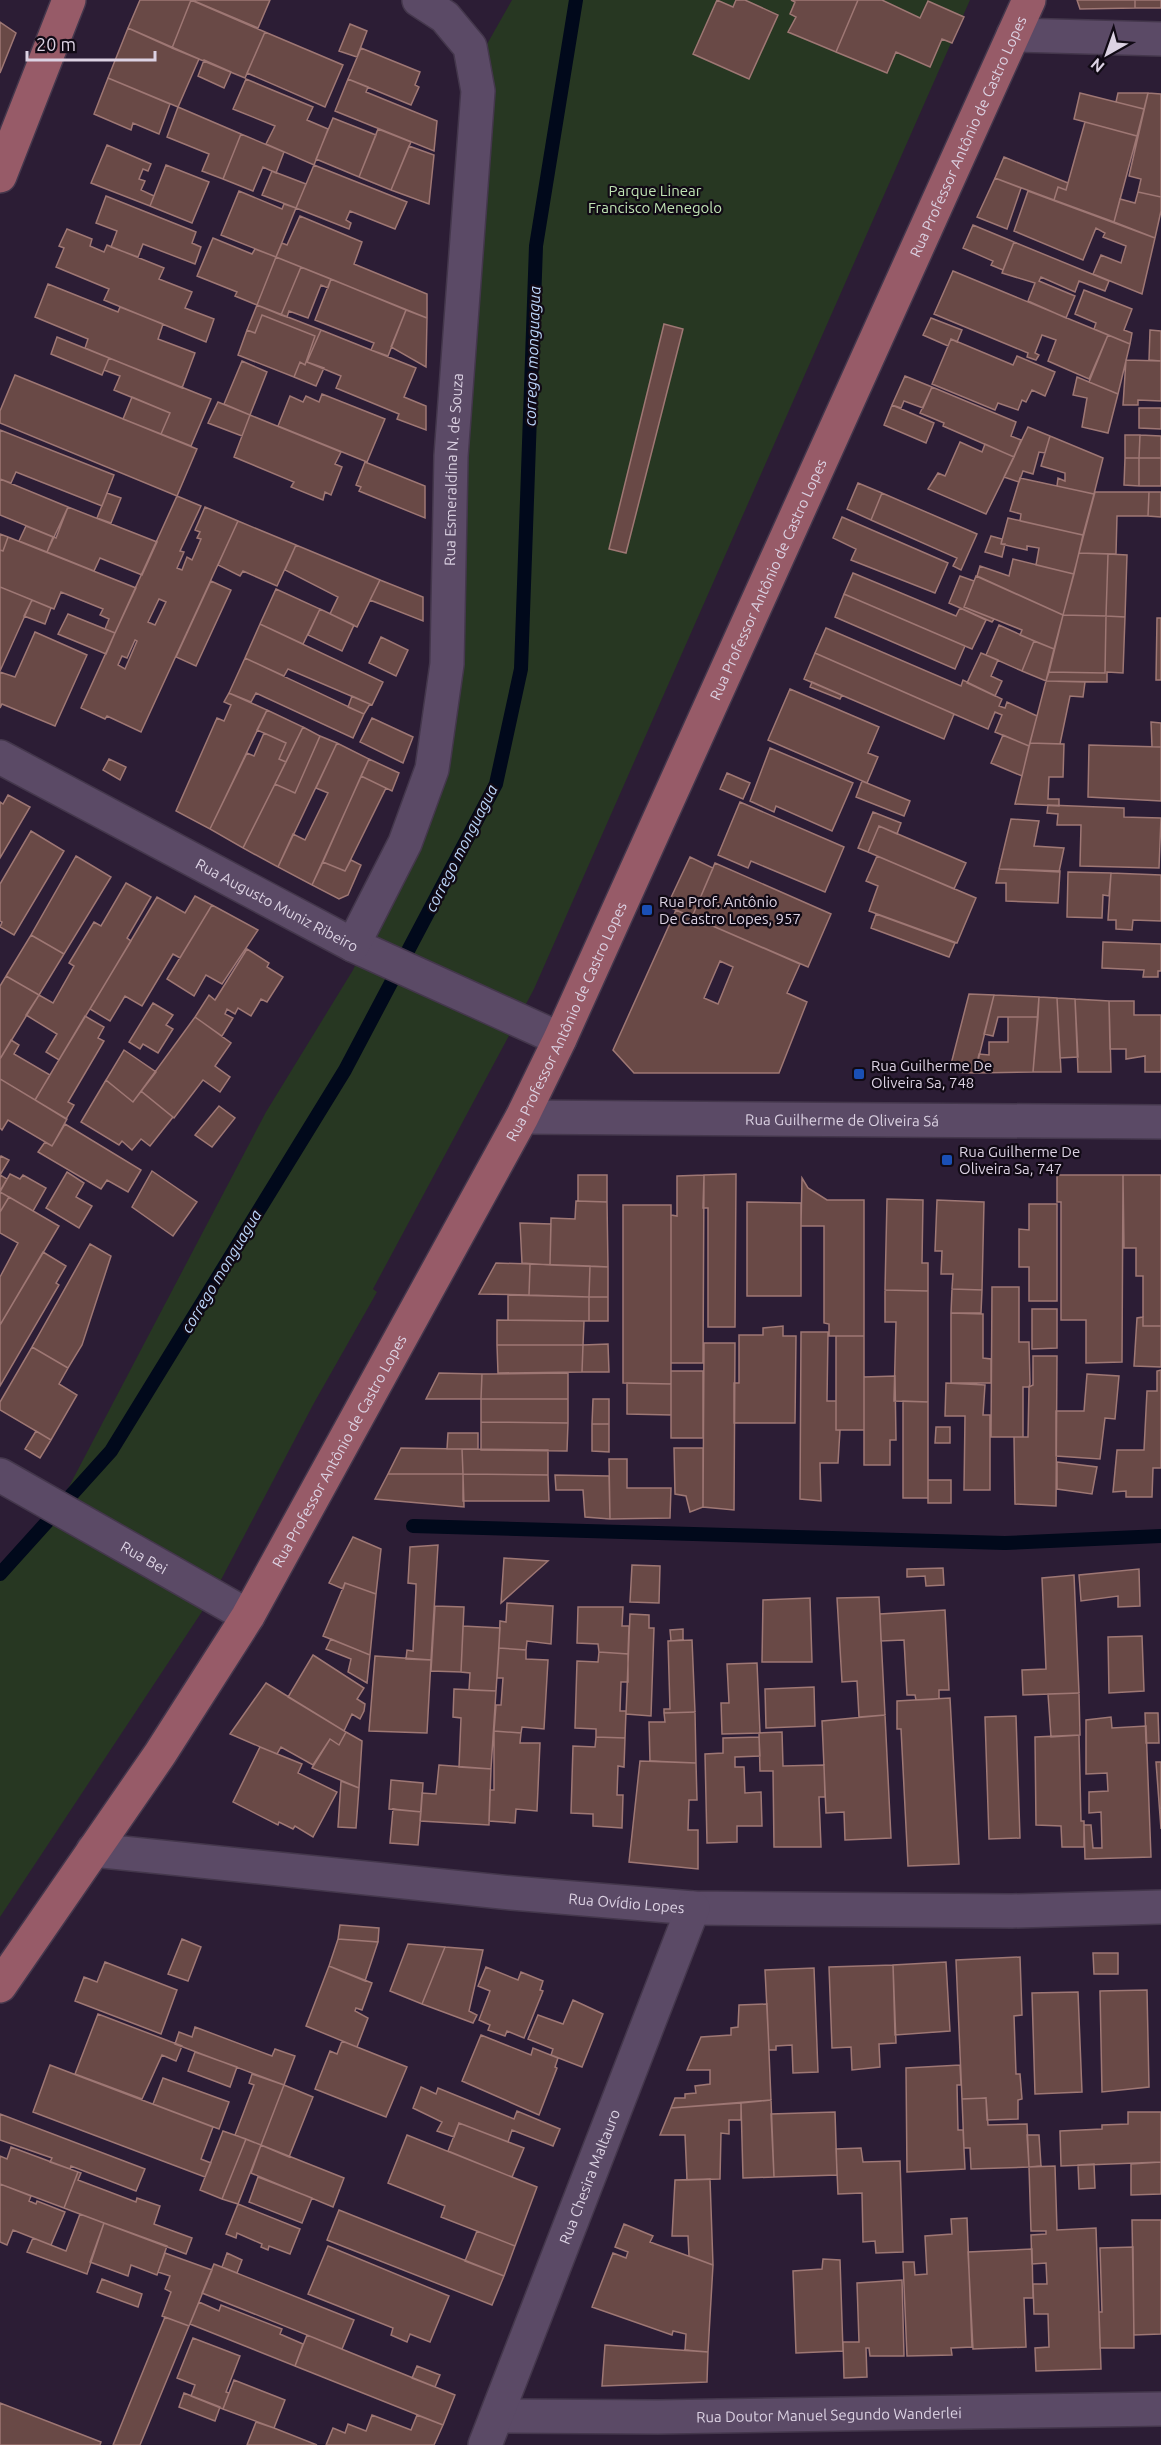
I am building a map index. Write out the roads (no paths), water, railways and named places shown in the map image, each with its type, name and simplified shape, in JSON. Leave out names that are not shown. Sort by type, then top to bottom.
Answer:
[{"type":"main road","points":[[0,176],[69,0]]},
{"type":"main road","name":"Rua Professor Antônio de Castro Lopes","points":[[0,1986],[160,1754],[248,1616],[522,1117],[560,1040],[1029,0]]},
{"type":"street","name":"Rua Esmeraldina N. de Souza","points":[[367,951],[432,769],[447,664],[452,456],[478,91],[470,47],[445,17],[419,0]]},
{"type":"street","points":[[1013,35],[1161,39]]},
{"type":"street","name":"Rua Augusto Muniz Ribeiro","points":[[0,757],[367,951],[473,1002],[560,1040]]},
{"type":"street","name":"Rua Guilherme de Oliveira Sá","points":[[522,1117],[1161,1122]]},
{"type":"street","name":"Rua Bei","points":[[0,1475],[248,1616]]},
{"type":"street","name":"Rua Ovídio Lopes","points":[[93,1850],[512,1893],[693,1908],[1012,1911],[1161,1907]]},
{"type":"street","name":"Rua Chesira Maltauro","points":[[491,2430],[693,1908]]},
{"type":"street","name":"Rua Doutor Manuel Segundo Wanderlei","points":[[491,2430],[658,2417],[1161,2409]]},
{"type":"waterway","name":"corrego monguagua","points":[[0,1574],[111,1451],[345,1070],[496,784],[521,669],[536,246],[576,0]]},
{"type":"waterway","points":[[413,1526],[1005,1543],[1161,1536]]},
{"type":"place","name":"Rua Prof. Antônio De Castro Lopes, 957","points":[[647,910]]},
{"type":"place","name":"Rua Guilherme De Oliveira Sa, 748","points":[[859,1074]]},
{"type":"place","name":"Rua Guilherme De Oliveira Sa, 747","points":[[947,1160]]},
{"type":"park label","name":"Parque Linear Francisco Menegolo","points":[[655,198]]}]
